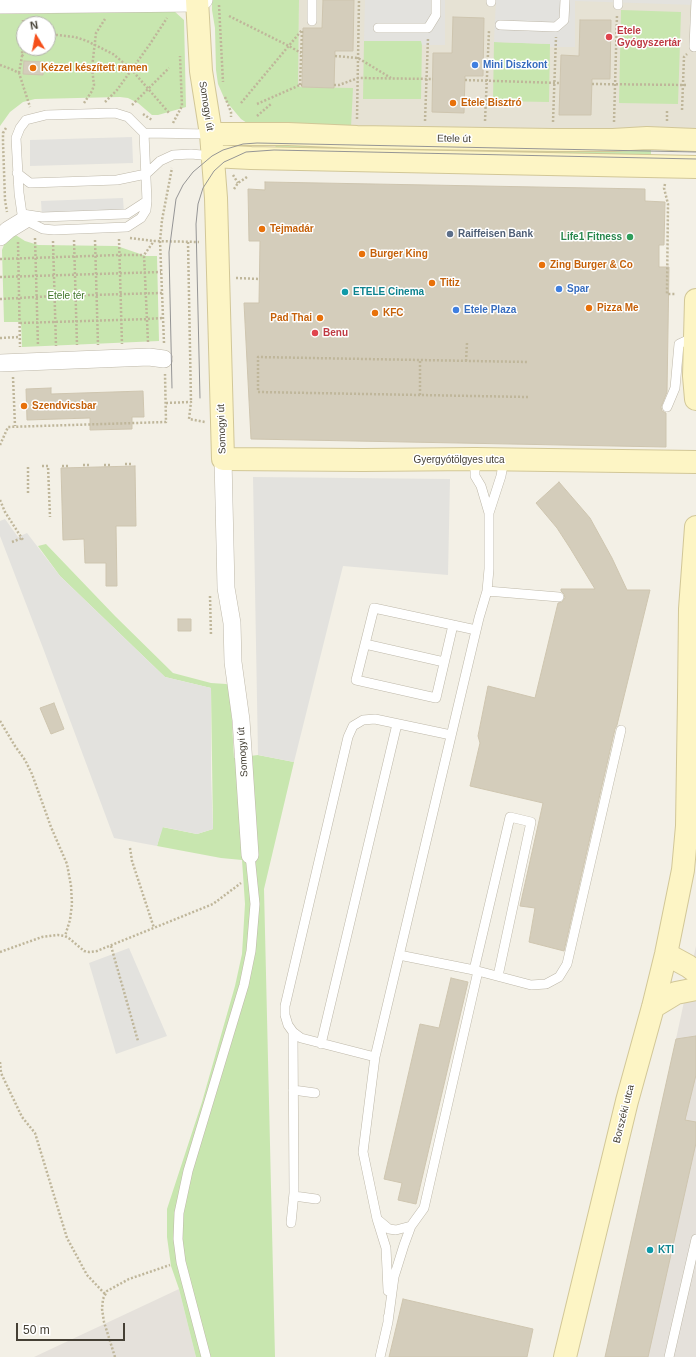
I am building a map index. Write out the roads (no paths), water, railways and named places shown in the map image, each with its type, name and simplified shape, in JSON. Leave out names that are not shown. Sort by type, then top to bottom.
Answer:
[{"type":"main road","name":"Somogyi út","points":[[200,1],[201,71],[212,145],[216,198],[223,459]]},
{"type":"main road","name":"Etele út","points":[[212,145],[288,134],[357,137],[484,139],[613,140],[647,138],[696,140]]},
{"type":"main road","points":[[212,145],[251,158],[696,167]]},
{"type":"main road","points":[[216,198],[221,181],[230,170],[251,158]]},
{"type":"main road","points":[[691,313],[696,399]]},
{"type":"main road","name":"Gyergyótölgyes utca","points":[[223,459],[504,459],[696,462]]},
{"type":"main road","name":"Borszéki utca","points":[[565,1357],[627,1100],[689,871],[687,826],[696,527]]},
{"type":"main road","points":[[666,954],[696,972]]},
{"type":"main road","points":[[653,1007],[676,992],[696,989]]},
{"type":"street","points":[[10,4],[200,1]]},
{"type":"street","points":[[0,237],[20,223]]},
{"type":"street","points":[[11,362],[156,358]]},
{"type":"street","name":"Somogyi út","points":[[223,459],[226,588],[232,623],[233,662],[241,720],[250,862]]},
{"type":"lane","points":[[312,0],[312,21]]},
{"type":"lane","points":[[378,28],[428,28],[436,15],[436,0]]},
{"type":"lane","points":[[500,25],[556,27],[564,20],[565,0]]},
{"type":"lane","points":[[694,47],[696,0]]},
{"type":"lane","points":[[115,113],[128,117],[144,133],[147,201],[146,210],[141,218],[128,227],[54,230],[43,229],[27,221],[20,223],[16,138],[20,128],[26,120],[46,115],[115,113]]},
{"type":"lane","points":[[144,133],[173,134],[212,145]]},
{"type":"lane","points":[[18,173],[30,183],[117,180],[146,174],[160,162],[173,155],[191,154],[212,145]]},
{"type":"lane","points":[[20,223],[42,217],[127,214],[147,201]]},
{"type":"lane","points":[[667,407],[675,388],[679,344],[691,313]]},
{"type":"lane","points":[[388,1322],[386,1248],[377,1219],[363,1152],[375,1057],[476,630],[487,591],[489,568],[489,513],[481,486],[475,476],[475,459]]},
{"type":"lane","points":[[489,513],[502,476],[504,459]]},
{"type":"lane","points":[[487,591],[559,597]]},
{"type":"lane","points":[[453,624],[436,698],[356,680],[374,608],[453,624],[476,630]]},
{"type":"lane","points":[[365,644],[444,662]]},
{"type":"lane","points":[[375,1057],[301,1038],[293,1032],[288,1025],[285,1015],[285,1006],[348,736],[353,726],[363,720],[375,718],[451,736]]},
{"type":"lane","points":[[321,1044],[397,724]]},
{"type":"lane","points":[[399,955],[476,971],[531,985],[546,984],[559,977],[567,964],[621,730]]},
{"type":"lane","points":[[380,1357],[388,1322],[394,1277],[411,1226],[424,1208],[510,817],[531,822],[498,976]]},
{"type":"lane","points":[[206,1357],[181,1262],[178,1239],[179,1213],[185,1185],[244,985],[251,951],[255,904],[250,862]]},
{"type":"lane","points":[[291,1223],[294,1196],[293,1032]]},
{"type":"lane","points":[[294,1090],[315,1093]]},
{"type":"lane","points":[[294,1196],[316,1199]]},
{"type":"lane","points":[[377,1219],[389,1229],[396,1230],[411,1226]]},
{"type":"lane","points":[[670,1357],[692,1274],[696,1239]]},
{"type":"tram line","points":[[172,388],[169,252],[176,199],[183,185],[193,172],[212,156],[223,150],[243,144],[257,143],[696,152]]},
{"type":"tram line","points":[[200,398],[196,224],[198,204],[203,188],[214,171],[224,162],[246,152],[274,150],[696,159]]},
{"type":"place","name":"Etele Gyógyszertár","points":[[609,37]]},
{"type":"place","name":"Mini Diszkont","points":[[475,65]]},
{"type":"place","name":"Kézzel készített ramen","points":[[33,68]]},
{"type":"place","name":"Etele Bisztró","points":[[453,103]]},
{"type":"place","name":"Tejmadár","points":[[262,229]]},
{"type":"place","name":"Raiffeisen Bank","points":[[450,234]]},
{"type":"place","name":"Life1 Fitness","points":[[630,237]]},
{"type":"place","name":"Burger King","points":[[362,254]]},
{"type":"place","name":"Zing Burger & Co","points":[[542,265]]},
{"type":"place","name":"Titiz","points":[[432,283]]},
{"type":"place","name":"Spar","points":[[559,289]]},
{"type":"place","name":"ETELE Cinema","points":[[345,292]]},
{"type":"place","name":"Pizza Me","points":[[589,308]]},
{"type":"place","name":"Etele Plaza","points":[[456,310]]},
{"type":"place","name":"KFC","points":[[375,313]]},
{"type":"place","name":"Pad Thai","points":[[320,318]]},
{"type":"place","name":"Benu","points":[[315,333]]},
{"type":"place","name":"Szendvicsbar","points":[[24,406]]},
{"type":"place","name":"KTI","points":[[650,1250]]},
{"type":"park label","name":"Etele tér","points":[[66,296]]}]
